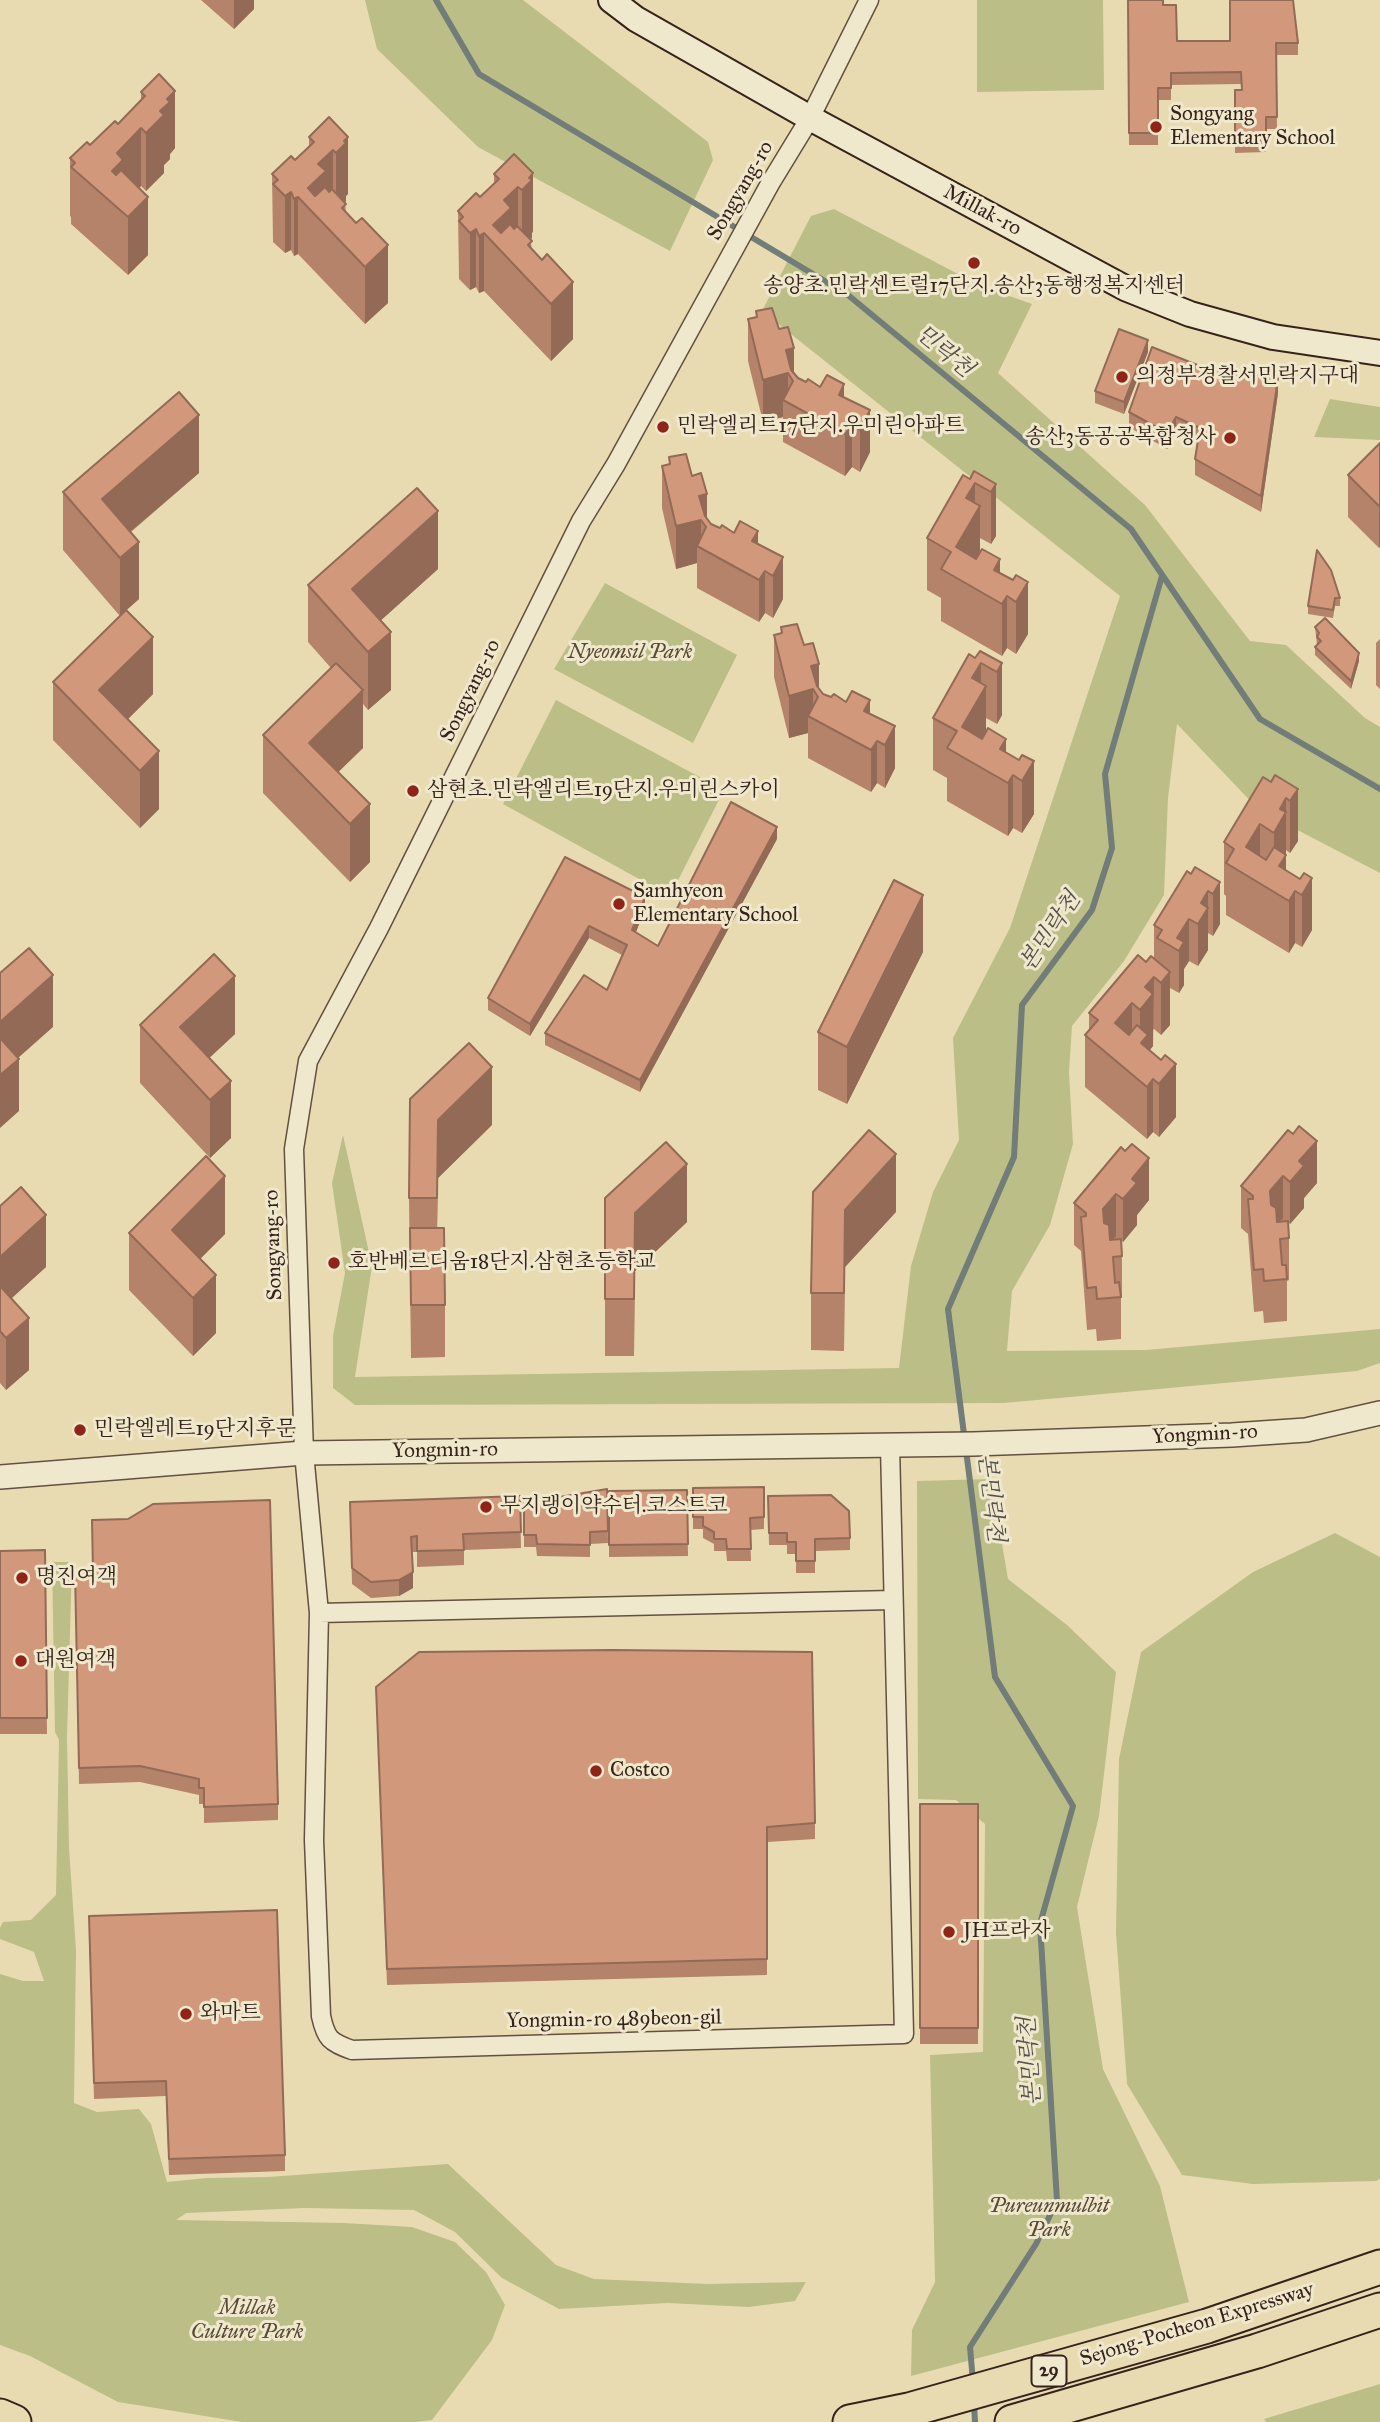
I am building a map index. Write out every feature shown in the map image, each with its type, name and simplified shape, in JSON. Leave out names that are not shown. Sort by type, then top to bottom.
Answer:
[{"type":"highway","name":"Sejong-Pocheon Expressway","points":[[850,2422],[909,2410],[1207,2326],[1380,2267]]},
{"type":"highway","name":"Sejong-Pocheon Expressway","points":[[1012,2422],[1257,2351],[1380,2310]]},
{"type":"highway","points":[[0,2416],[14,2422]]},
{"type":"main road","name":"Millak-ro","points":[[611,0],[636,19],[810,118],[1125,288],[1190,314],[1273,337],[1380,354]]},
{"type":"street","name":"Songyang-ro","points":[[304,1453],[294,1149],[308,1060],[379,928],[571,540],[771,181],[810,118],[869,0]]},
{"type":"street","name":"Yongmin-ro","points":[[0,1477],[304,1453],[1028,1443],[1306,1430],[1380,1413]]},
{"type":"street","name":"Yongmin-ro 489beon-gil","points":[[304,1453],[319,1613],[314,1840],[321,2016],[325,2034],[335,2043],[352,2050],[904,2034],[890,1446]]},
{"type":"street","points":[[319,1613],[893,1600]]},
{"type":"green space","points":[[365,0],[523,0],[708,142],[713,160],[670,251],[478,147],[377,49]]},
{"type":"green space","points":[[977,0],[1103,0],[1104,90],[977,92]]},
{"type":"green space","points":[[834,209],[981,286],[1032,304],[998,373],[1145,505],[1250,641],[1286,645],[1365,718],[1380,727],[1380,873],[1259,810],[1177,724],[1168,798],[1164,895],[1124,961],[1072,1026],[1069,1072],[1073,1144],[1050,1225],[1012,1291],[1007,1351],[1146,1350],[1380,1329],[1380,1363],[1357,1371],[1004,1403],[355,1405],[333,1388],[333,1336],[345,1273],[332,1183],[343,1135],[372,1266],[355,1377],[899,1368],[911,1266],[933,1192],[959,1140],[953,1038],[1010,928],[1120,596],[762,311],[811,216]]},
{"type":"green space","points":[[1330,399],[1380,407],[1380,440],[1314,437]]},
{"type":"green space","name":"Nyeomsil Park","points":[[605,583],[737,655],[693,743],[554,669]]},
{"type":"green space","points":[[556,700],[724,790],[670,896],[503,804]]},
{"type":"green space","name":"Pureunmulbit Park","points":[[991,1479],[1008,1579],[1067,1625],[1116,1672],[1099,1816],[1077,1907],[1103,2069],[1160,2186],[1189,2302],[911,2376],[912,2330],[935,2282],[930,2055],[983,2052],[985,1824],[956,1800],[918,1799],[917,1481]]},
{"type":"green space","points":[[1335,1533],[1380,1557],[1380,2179],[1253,2184],[1182,2175],[1127,2084],[1116,1933],[1119,1759],[1141,1652],[1253,1572]]},
{"type":"green space","name":"Millak Culture Park","points":[[52,1562],[72,1562],[67,1737],[69,1848],[76,1950],[74,2103],[97,2112],[139,2109],[151,2124],[167,2182],[448,2164],[556,2265],[594,2279],[708,2284],[806,2282],[795,2301],[749,2307],[668,2303],[559,2309],[502,2278],[455,2232],[414,2210],[305,2208],[186,2213],[176,2220],[412,2227],[455,2242],[486,2272],[505,2305],[492,2340],[432,2420],[416,2422],[242,2422],[118,2402],[30,2356],[0,2345],[0,1974],[23,1981],[44,1981],[34,1952],[0,1939],[0,1928],[3,1922],[31,1920],[56,1895],[59,1740],[55,1732]]},
{"type":"green space","points":[[1380,2384],[1380,2422],[1266,2422],[1264,2419]]},
{"type":"building","points":[[1128,0],[1163,0],[1163,5],[1176,5],[1177,41],[1230,41],[1230,0],[1293,0],[1298,43],[1276,43],[1277,117],[1266,117],[1266,140],[1235,141],[1235,90],[1242,90],[1241,72],[1171,73],[1171,88],[1158,88],[1158,133],[1129,133]]},
{"type":"building","points":[[159,74],[175,91],[167,99],[170,102],[160,111],[164,115],[146,133],[141,128],[117,153],[123,160],[112,171],[116,175],[121,170],[148,197],[128,217],[71,167],[75,163],[70,158],[87,142],[90,145],[115,121],[118,124],[145,96],[141,92]]},
{"type":"building","points":[[329,117],[348,137],[336,153],[333,150],[318,164],[326,171],[308,188],[315,196],[325,187],[329,192],[332,189],[346,204],[342,208],[356,223],[362,218],[388,245],[365,267],[298,197],[294,199],[291,192],[285,196],[273,184],[278,180],[272,174],[291,156],[295,160],[314,142],[309,137]]},
{"type":"building","points":[[514,154],[533,173],[529,178],[532,180],[522,190],[518,187],[504,200],[511,208],[493,225],[501,233],[510,224],[514,229],[517,226],[532,241],[528,245],[542,260],[547,254],[573,282],[551,304],[484,233],[479,236],[476,229],[470,233],[459,221],[463,217],[458,211],[476,193],[480,197],[499,179],[494,174]]},
{"type":"building","points":[[772,308],[779,329],[788,327],[794,348],[786,350],[791,370],[798,378],[806,382],[808,379],[820,387],[827,375],[844,384],[839,395],[870,410],[860,430],[852,425],[845,434],[783,400],[793,381],[788,373],[763,380],[748,319],[757,317],[756,311]]},
{"type":"building","name":"의정부경찰서민락지구대","points":[[1119,329],[1148,340],[1124,402],[1095,391]]},
{"type":"building","name":"송산3동공공복합청사","points":[[1152,347],[1200,366],[1278,378],[1261,496],[1195,459],[1200,428],[1176,417],[1167,433],[1129,412]]},
{"type":"building","points":[[179,392],[199,415],[102,499],[139,542],[120,558],[63,492]]},
{"type":"building","points":[[1380,443],[1380,505],[1379,506],[1348,475]]},
{"type":"building","points":[[686,454],[692,476],[701,473],[707,494],[699,496],[705,516],[711,524],[720,528],[722,525],[734,533],[740,521],[758,531],[752,541],[783,557],[773,576],[765,571],[759,580],[697,546],[706,527],[701,520],[676,526],[662,466],[670,464],[669,457]]},
{"type":"building","points":[[974,471],[996,484],[991,492],[975,483],[966,498],[980,506],[956,547],[976,559],[982,549],[1000,559],[994,570],[1013,580],[1016,575],[1028,582],[1016,602],[1007,596],[1002,604],[941,569],[951,552],[927,538],[963,475],[970,479]]},
{"type":"building","points":[[417,488],[438,511],[352,589],[391,632],[368,652],[308,585]]},
{"type":"building","points":[[1317,550],[1331,570],[1340,598],[1335,598],[1333,610],[1308,606]]},
{"type":"building","points":[[126,610],[153,637],[99,690],[159,751],[140,771],[53,682]]},
{"type":"building","points":[[1325,618],[1359,653],[1351,681],[1315,647],[1321,641],[1317,637],[1319,633],[1315,627]]},
{"type":"building","points":[[797,624],[804,645],[813,643],[819,664],[811,666],[817,686],[823,694],[831,697],[834,694],[846,702],[852,691],[870,700],[864,711],[895,726],[885,745],[877,741],[871,750],[808,716],[818,697],[813,689],[789,696],[774,635],[782,633],[781,627]]},
{"type":"building","points":[[980,651],[1002,663],[997,672],[981,663],[972,678],[986,686],[962,727],[982,739],[988,728],[1006,739],[1000,749],[1019,760],[1022,755],[1034,761],[1022,781],[1013,775],[1008,783],[947,748],[957,731],[933,718],[969,654],[975,658]]},
{"type":"building","points":[[336,663],[363,690],[309,743],[370,804],[350,824],[263,735]]},
{"type":"building","points":[[1275,775],[1298,789],[1290,801],[1286,798],[1280,809],[1286,812],[1274,833],[1260,824],[1246,847],[1266,860],[1274,847],[1286,855],[1279,866],[1300,879],[1304,873],[1312,878],[1302,895],[1295,891],[1289,901],[1226,863],[1234,849],[1224,842],[1263,777],[1271,782]]},
{"type":"building","points":[[731,802],[777,827],[640,1080],[545,1033],[584,975],[607,990],[627,945],[589,926],[530,1024],[488,998],[565,857],[645,897],[632,930],[658,946]]},
{"type":"building","points":[[1195,867],[1220,882],[1213,894],[1208,891],[1201,903],[1208,908],[1198,924],[1189,919],[1177,938],[1184,942],[1179,951],[1157,938],[1162,930],[1154,925],[1187,871],[1191,874]]},
{"type":"building","points":[[894,880],[923,895],[847,1047],[818,1032]]},
{"type":"building","points":[[29,948],[53,975],[0,1022],[0,973]]},
{"type":"building","points":[[214,954],[235,976],[180,1027],[231,1081],[210,1100],[140,1025]]},
{"type":"building","points":[[1138,955],[1146,962],[1151,956],[1170,972],[1161,983],[1154,977],[1145,987],[1153,994],[1140,1010],[1132,1003],[1115,1023],[1129,1035],[1137,1025],[1148,1035],[1141,1043],[1161,1060],[1165,1055],[1176,1064],[1159,1084],[1153,1079],[1147,1087],[1085,1035],[1098,1020],[1089,1013]]},
{"type":"building","points":[[0,1038],[19,1059],[0,1075]]},
{"type":"building","points":[[469,1043],[492,1067],[438,1120],[437,1198],[409,1198],[410,1099]]},
{"type":"building","points":[[1299,1126],[1317,1141],[1299,1161],[1304,1166],[1290,1182],[1283,1176],[1270,1191],[1271,1205],[1276,1208],[1277,1222],[1288,1221],[1289,1238],[1280,1239],[1282,1265],[1286,1265],[1287,1279],[1264,1281],[1263,1269],[1254,1270],[1248,1199],[1253,1199],[1253,1196],[1241,1186],[1288,1130],[1293,1134]]},
{"type":"building","points":[[869,1130],[896,1154],[845,1210],[844,1293],[811,1293],[813,1192]]},
{"type":"building","points":[[666,1142],[687,1164],[635,1213],[634,1299],[605,1299],[605,1198]]},
{"type":"building","points":[[1132,1144],[1149,1158],[1132,1179],[1137,1183],[1123,1199],[1116,1194],[1103,1209],[1104,1223],[1109,1225],[1110,1240],[1121,1239],[1122,1256],[1113,1257],[1115,1283],[1119,1282],[1121,1297],[1097,1299],[1096,1287],[1087,1288],[1081,1217],[1086,1216],[1086,1213],[1074,1203],[1121,1147],[1125,1151]]},
{"type":"building","points":[[206,1156],[225,1176],[172,1230],[216,1275],[193,1298],[129,1233]]},
{"type":"building","points":[[21,1187],[46,1215],[0,1257],[0,1206]]},
{"type":"building","points":[[410,1228],[444,1228],[445,1305],[411,1305]]},
{"type":"building","points":[[0,1286],[29,1318],[6,1338],[0,1331]]},
{"type":"building","points":[[764,1487],[764,1517],[750,1518],[751,1549],[727,1549],[726,1539],[714,1539],[714,1532],[703,1526],[703,1517],[693,1517],[693,1488]]},
{"type":"building","points":[[607,1489],[608,1531],[590,1532],[590,1545],[537,1544],[536,1535],[524,1535],[524,1503]]},
{"type":"building","points":[[687,1490],[688,1544],[609,1545],[609,1491]]},
{"type":"building","points":[[831,1495],[849,1511],[850,1538],[815,1539],[815,1561],[796,1561],[796,1542],[787,1542],[787,1533],[769,1533],[768,1496]]},
{"type":"building","points":[[520,1496],[521,1532],[463,1534],[464,1550],[417,1551],[417,1536],[411,1537],[413,1572],[399,1580],[371,1582],[352,1568],[350,1502]]},
{"type":"building","points":[[270,1500],[278,1804],[204,1807],[204,1788],[199,1788],[199,1779],[140,1766],[79,1768],[75,1571],[93,1571],[92,1520],[128,1519],[153,1504]]},
{"type":"building","points":[[45,1550],[47,1718],[0,1718],[0,1551]]},
{"type":"building","name":"Costco","points":[[419,1652],[812,1652],[815,1823],[767,1827],[767,1959],[387,1969],[376,1687]]},
{"type":"building","name":"JH프라자","points":[[920,1804],[978,1804],[978,2028],[920,2028]]},
{"type":"building","name":"와마트","points":[[277,1910],[285,2155],[169,2159],[166,2081],[94,2083],[89,1916]]},
{"type":"waterway","name":"민락천","points":[[436,0],[479,74],[848,295],[1131,529],[1260,719],[1380,789]]},
{"type":"waterway","name":"본민락천","points":[[973,2382],[970,2347],[1036,2244],[1057,2201],[1040,1924],[1073,1806],[995,1677],[948,1309],[1014,1157],[1022,1005],[1092,910],[1112,848],[1105,774],[1162,576]]},
{"type":"waterway","name":"본민락천","points":[[974,2403],[975,2422]]},
{"type":"place","name":"Songyang Elementary School","points":[[1156,127]]},
{"type":"place","name":"송양초.민락센트럴17단지.송산3동행정복지센터","points":[[974,263]]},
{"type":"place","name":"의정부경찰서민락지구대","points":[[1122,377]]},
{"type":"place","name":"민락엘리트17단지.우미린아파트","points":[[663,427]]},
{"type":"place","name":"송산3동공공복합청사","points":[[1230,438]]},
{"type":"place","name":"삼현초.민락엘리트19단지.우미린스카이","points":[[413,791]]},
{"type":"place","name":"Samhyeon Elementary School","points":[[619,904]]},
{"type":"place","name":"호반베르디움18단지.삼현초등학교","points":[[334,1263]]},
{"type":"place","name":"민락엘레트19단지후문","points":[[80,1430]]},
{"type":"place","name":"무지랭이약수터.코스트코","points":[[486,1507]]},
{"type":"place","name":"명진여객","points":[[22,1578]]},
{"type":"place","name":"대원여객","points":[[21,1661]]},
{"type":"place","name":"Costco","points":[[596,1771]]},
{"type":"place","name":"JH프라자","points":[[949,1932]]},
{"type":"place","name":"와마트","points":[[186,2014]]}]
